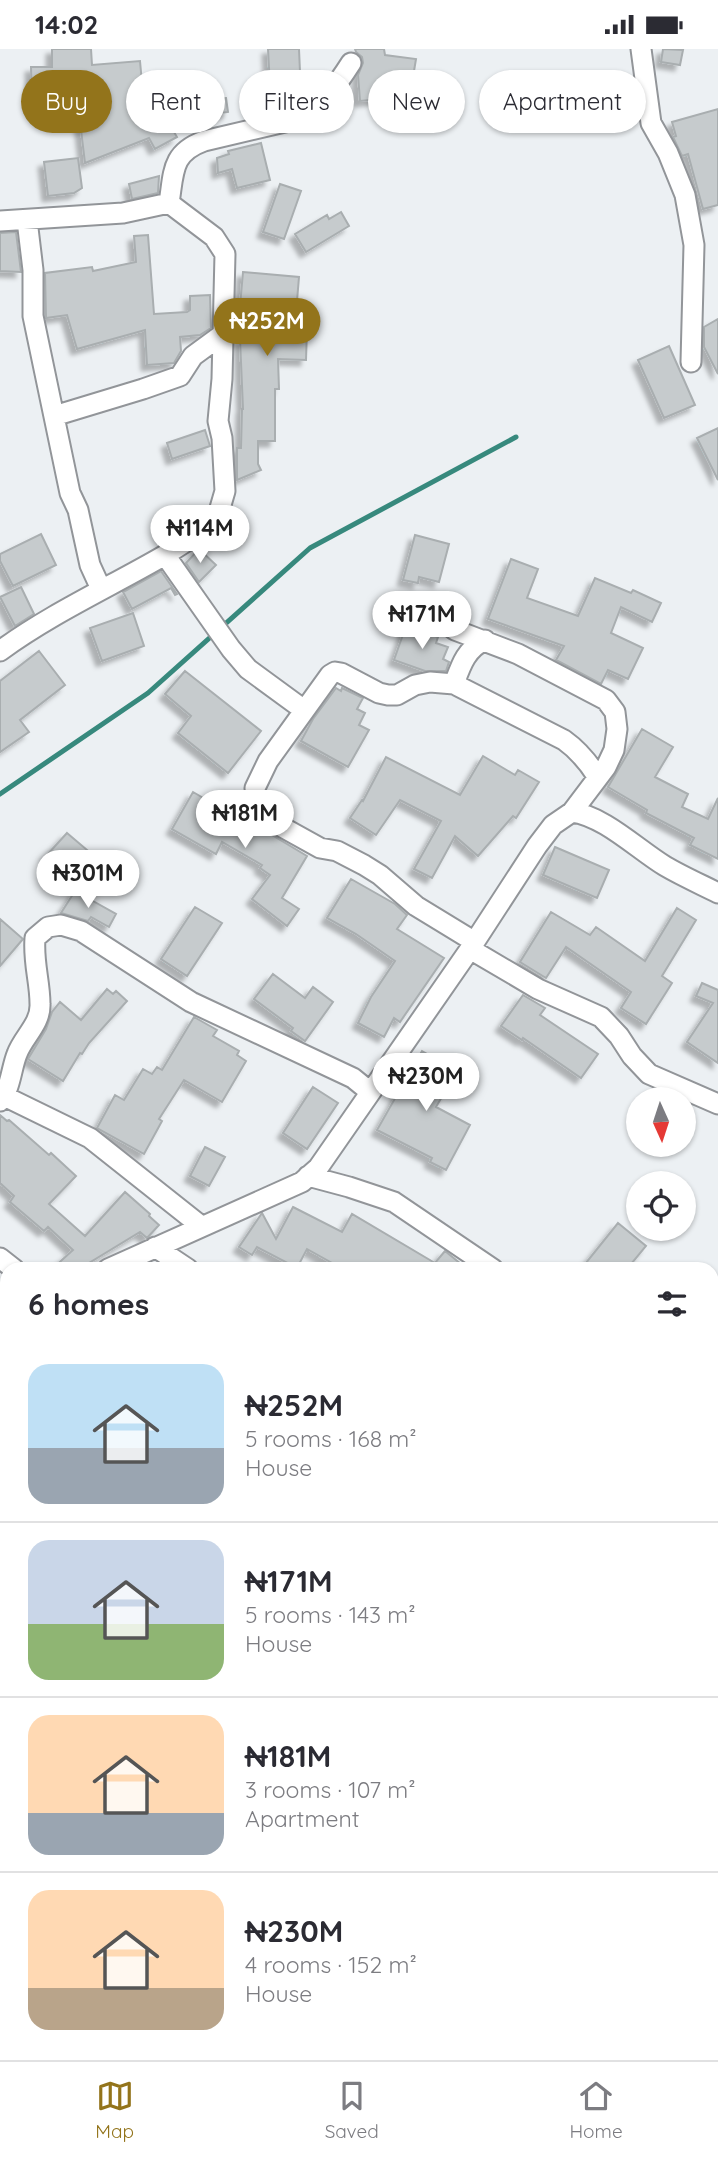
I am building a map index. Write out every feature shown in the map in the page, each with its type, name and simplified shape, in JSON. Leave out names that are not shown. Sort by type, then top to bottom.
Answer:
[{"type":"street","points":[[641,49],[651,123],[668,153],[685,195],[694,245],[691,362]]},
{"type":"street","points":[[169,203],[175,169],[180,156],[189,146],[302,118],[336,86],[351,63]]},
{"type":"street","points":[[0,221],[123,213],[169,203],[214,237],[226,254],[218,421],[222,438],[225,491],[216,522],[165,555],[29,629],[0,651]]},
{"type":"street","points":[[27,221],[33,270],[33,316],[70,493],[78,510],[90,565],[101,589]]},
{"type":"street","points":[[54,416],[180,376],[192,356],[223,334]]},
{"type":"street","points":[[165,555],[248,669],[304,710]]},
{"type":"street","points":[[123,1262],[302,1182],[317,1168],[553,825],[572,812],[606,767],[614,750],[617,729],[615,712],[606,700],[518,654],[455,630],[424,606]]},
{"type":"street","points":[[454,684],[466,655],[471,648],[485,640]]},
{"type":"street","points":[[597,776],[581,754],[564,740],[454,684],[430,682],[415,685],[397,695],[388,695],[335,672],[330,675],[268,761],[255,788],[257,808],[264,817],[320,848],[337,851],[380,875],[416,906],[538,989],[601,1017],[619,1035],[632,1056],[649,1074],[718,1104]]},
{"type":"street","points":[[572,812],[583,813],[665,866],[718,893]]},
{"type":"street","points":[[201,1226],[90,1138],[2,1098],[18,1051],[39,1016],[41,1005],[34,958],[35,938],[48,927],[61,925],[81,932],[191,1002],[353,1078],[369,1091]]},
{"type":"street","points":[[309,1176],[394,1202],[483,1262]]},
{"type":"street","points":[[155,1247],[178,1262]]},
{"type":"building","points":[[52,49],[91,49],[92,65],[140,61],[141,70],[126,70],[126,133],[175,133],[177,137],[155,149],[149,138],[85,163],[81,133],[112,133],[112,70],[31,70],[31,67],[52,67]]},
{"type":"building","points":[[268,49],[299,49],[300,70],[269,70]]},
{"type":"building","points":[[355,49],[384,49],[385,55],[416,59],[414,70],[368,70],[368,100],[360,101],[358,75],[363,63],[362,57]]},
{"type":"building","points":[[663,49],[683,50],[680,65],[661,62]]},
{"type":"building","points":[[718,109],[718,205],[703,209],[688,154],[682,156],[673,137],[676,136],[672,122]]},
{"type":"building","points":[[261,143],[270,180],[237,188],[232,169],[218,173],[217,158],[229,154],[228,151]]},
{"type":"building","points":[[78,158],[82,188],[74,193],[48,196],[44,162]]},
{"type":"building","points":[[159,176],[158,193],[132,199],[129,184]]},
{"type":"building","points":[[280,184],[301,191],[284,239],[263,232]]},
{"type":"building","points":[[341,212],[349,226],[306,252],[295,234],[327,215],[329,219]]},
{"type":"building","points":[[16,232],[21,272],[0,271],[0,233]]},
{"type":"building","points":[[148,235],[154,314],[187,312],[190,310],[190,296],[210,295],[211,328],[200,335],[180,337],[181,351],[174,363],[147,365],[145,330],[77,349],[67,315],[46,318],[45,273],[92,267],[93,271],[136,262],[134,236]]},
{"type":"building","points":[[243,272],[299,277],[296,313],[309,312],[309,329],[306,360],[278,359],[275,441],[258,441],[258,464],[261,470],[237,480],[237,448],[241,448],[243,409],[240,339],[253,339],[256,306],[240,306]]},
{"type":"building","points":[[718,319],[718,374],[704,347],[704,327]]},
{"type":"building","points":[[669,346],[695,405],[664,418],[638,360]]},
{"type":"building","points":[[718,428],[718,480],[697,438]]},
{"type":"building","points":[[205,430],[210,446],[172,459],[167,443]]},
{"type":"building","points":[[41,534],[56,565],[13,586],[0,561],[0,554]]},
{"type":"building","points":[[415,535],[449,544],[439,582],[419,577],[418,583],[403,580]]},
{"type":"building","points":[[199,549],[216,565],[199,582],[186,563]]},
{"type":"building","points":[[511,559],[538,569],[527,598],[578,616],[595,578],[631,593],[633,590],[661,603],[652,622],[621,607],[611,633],[643,648],[628,679],[608,670],[601,684],[556,660],[564,646],[488,619]]},
{"type":"building","points":[[161,571],[177,594],[175,595],[171,588],[132,609],[123,592]]},
{"type":"building","points":[[21,587],[34,614],[15,626],[0,597]]},
{"type":"building","points":[[133,613],[144,646],[102,661],[90,628]]},
{"type":"building","points":[[406,626],[438,637],[436,643],[448,647],[443,659],[449,662],[446,671],[425,671],[394,660]]},
{"type":"building","points":[[39,651],[65,685],[20,720],[29,732],[0,752],[0,681]]},
{"type":"building","points":[[185,671],[261,731],[228,773],[178,733],[191,716],[165,694]]},
{"type":"building","points":[[336,688],[363,698],[357,709],[365,713],[359,725],[369,730],[348,767],[301,741],[313,719]]},
{"type":"building","points":[[642,729],[673,747],[655,777],[688,794],[682,807],[708,819],[718,798],[718,859],[690,845],[694,838],[646,813],[647,810],[608,787]]},
{"type":"building","points":[[483,756],[515,775],[518,770],[539,782],[516,818],[513,816],[478,856],[455,836],[432,878],[414,869],[441,821],[400,800],[376,835],[350,818],[363,801],[386,757],[460,795]]},
{"type":"building","points":[[193,792],[307,856],[282,898],[299,909],[287,926],[252,899],[270,875],[260,868],[262,865],[222,842],[216,854],[172,829]]},
{"type":"building","points":[[67,833],[93,855],[72,878],[46,856]]},
{"type":"building","points":[[555,847],[609,870],[597,898],[543,875]]},
{"type":"building","points":[[351,879],[395,904],[407,915],[397,929],[444,958],[400,1022],[394,1018],[384,1037],[358,1023],[371,997],[395,961],[327,918]]},
{"type":"building","points":[[75,891],[116,914],[109,927],[91,917],[88,921],[61,913]]},
{"type":"building","points":[[195,907],[222,923],[187,976],[161,959]]},
{"type":"building","points":[[677,908],[696,920],[662,976],[672,983],[646,1024],[621,1008],[631,992],[566,947],[546,978],[520,962],[551,912],[590,935],[596,927],[645,961]]},
{"type":"building","points":[[0,919],[23,939],[0,966]]},
{"type":"building","points":[[273,974],[305,998],[313,987],[333,1002],[305,1041],[291,1031],[293,1028],[254,999]]},
{"type":"building","points":[[702,983],[718,990],[718,1063],[687,1042],[713,1003],[696,996]]},
{"type":"building","points":[[107,989],[113,994],[116,991],[127,1001],[82,1054],[80,1053],[63,1081],[28,1059],[60,1002],[81,1020]]},
{"type":"building","points":[[523,995],[545,1008],[540,1015],[598,1054],[581,1078],[501,1026]]},
{"type":"building","points":[[194,1017],[217,1030],[213,1036],[239,1051],[237,1055],[246,1061],[222,1102],[184,1080],[159,1119],[162,1121],[144,1154],[97,1128],[115,1095],[124,1100],[143,1069],[152,1074],[157,1067],[162,1070]]},
{"type":"building","points":[[422,1051],[457,1071],[436,1107],[470,1125],[446,1170],[430,1162],[432,1158],[377,1130]]},
{"type":"building","points":[[313,1087],[338,1103],[307,1149],[283,1133]]},
{"type":"building","points":[[0,1115],[49,1155],[51,1153],[76,1176],[49,1204],[85,1236],[125,1192],[159,1225],[147,1238],[140,1232],[91,1262],[60,1262],[73,1250],[48,1227],[44,1231],[10,1202],[14,1196],[0,1183]]},
{"type":"building","points":[[205,1147],[225,1157],[209,1186],[190,1176]]},
{"type":"building","points":[[293,1207],[342,1232],[352,1214],[433,1262],[330,1262],[307,1249],[300,1262],[286,1262],[257,1247],[252,1255],[239,1247],[262,1213],[276,1239]]},
{"type":"building","points":[[618,1223],[626,1230],[626,1241],[640,1241],[646,1246],[633,1262],[587,1262]]},
{"type":"building","points":[[445,1251],[458,1262],[436,1262]]},
{"type":"waterway","points":[[0,794],[148,693],[310,548],[516,437]]}]
